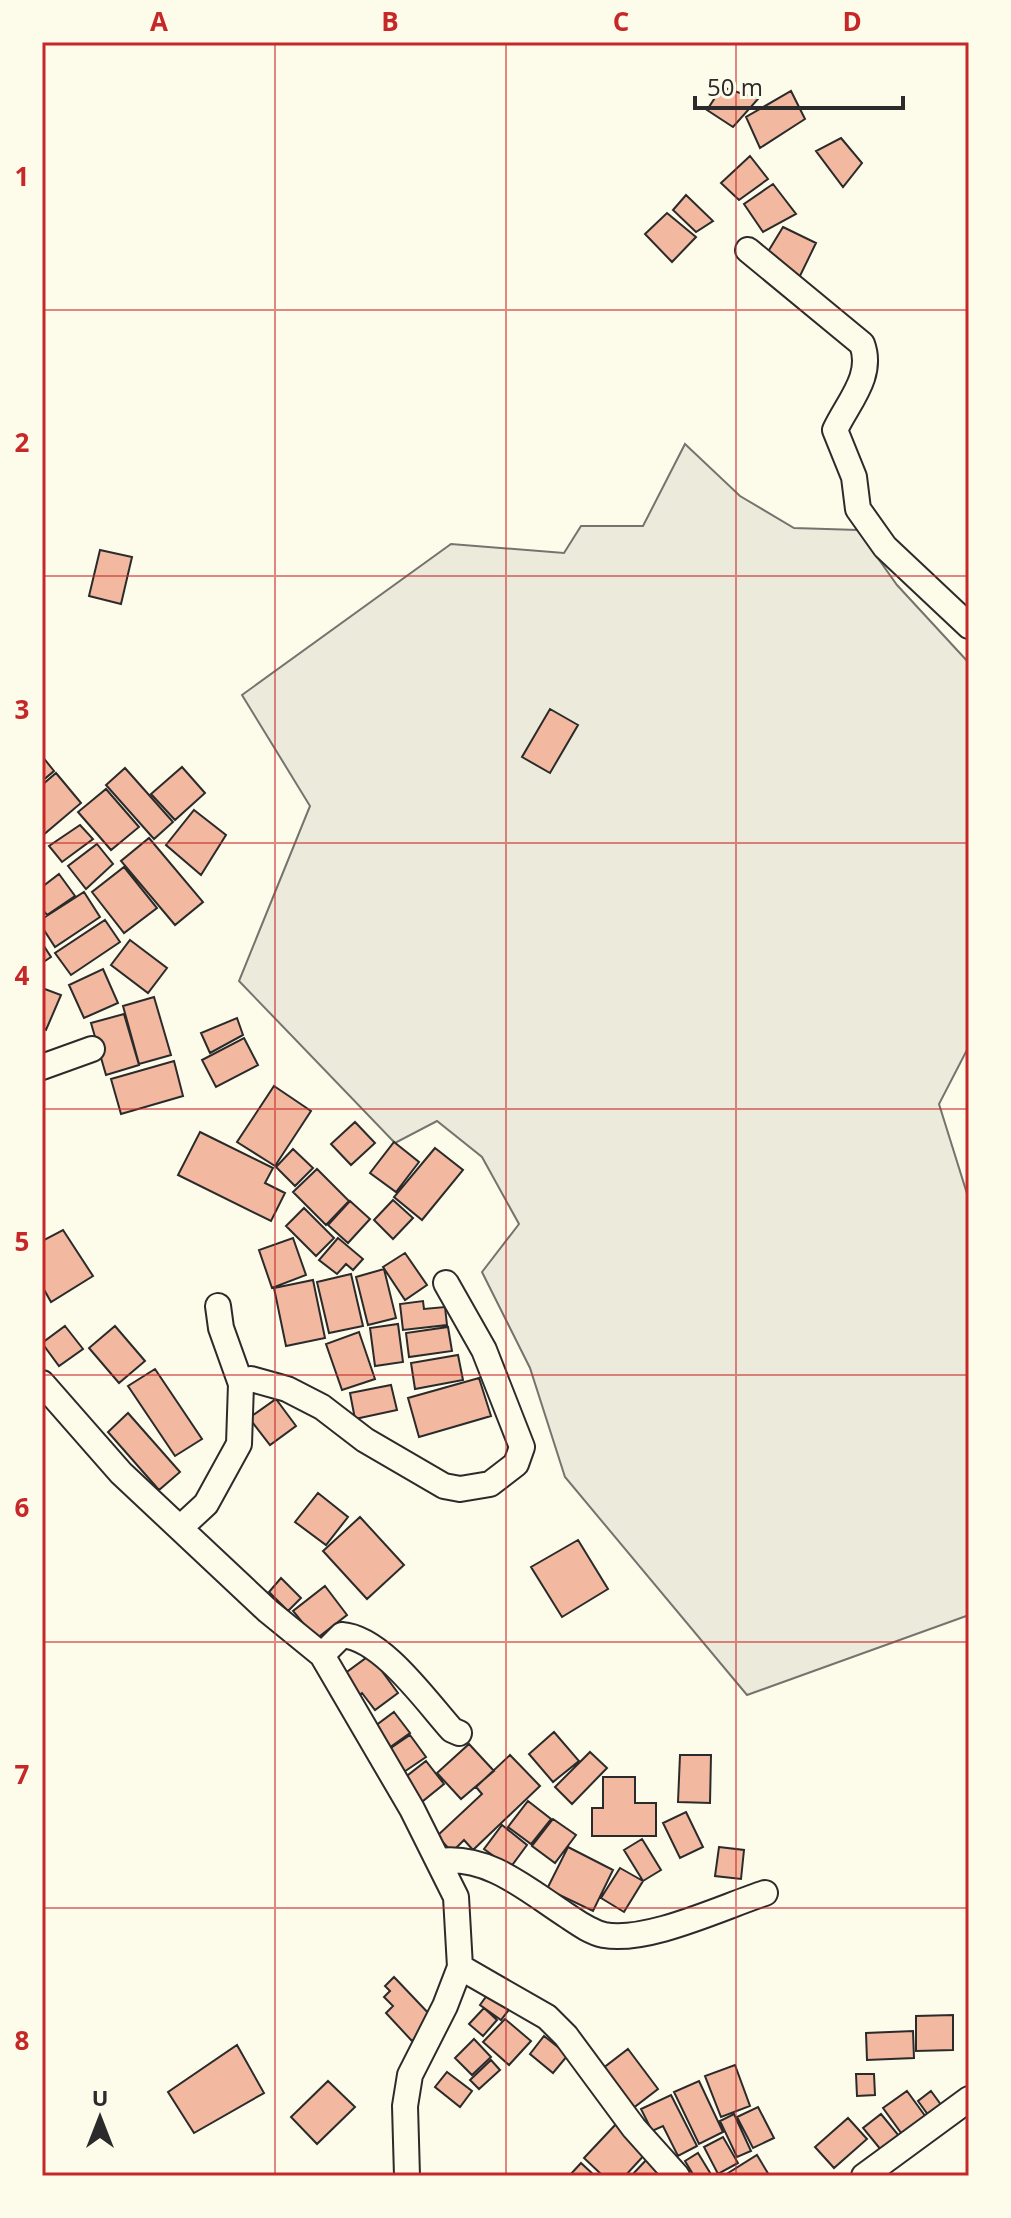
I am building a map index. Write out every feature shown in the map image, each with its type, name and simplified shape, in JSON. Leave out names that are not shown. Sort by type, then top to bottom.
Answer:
[{"type":"street","points":[[748,250],[862,344],[867,364],[865,376],[835,430],[854,477],[858,509],[885,547],[969,626]]},
{"type":"street","points":[[42,1067],[92,1049]]},
{"type":"street","points":[[241,1384],[251,1379],[287,1389],[322,1407],[365,1440],[444,1486],[460,1489],[490,1484],[516,1464],[522,1447],[484,1350],[446,1283]]},
{"type":"street","points":[[180,1528],[206,1504],[237,1452],[241,1384],[221,1328],[218,1306]]},
{"type":"street","points":[[42,1383],[121,1473],[268,1611],[322,1655],[439,1861],[456,1897],[460,1967],[445,2006],[410,2075],[405,2106],[407,2176]]},
{"type":"street","points":[[322,1655],[342,1635],[367,1644],[387,1659],[452,1730],[459,1733]]},
{"type":"street","points":[[439,1861],[459,1859],[491,1867],[584,1927],[605,1935],[656,1930],[765,1893]]},
{"type":"street","points":[[460,1967],[547,2017],[566,2036],[634,2128],[677,2176]]},
{"type":"street","points":[[864,2176],[969,2099]]},
{"type":"shaded area","points":[[685,444],[740,496],[794,528],[858,530],[897,585],[969,663],[969,1046],[939,1104],[969,1200],[969,1615],[747,1695],[565,1477],[530,1368],[482,1272],[519,1224],[482,1157],[437,1121],[395,1143],[239,981],[310,806],[242,695],[451,544],[564,553],[581,526],[643,526]]},
{"type":"building","points":[[722,87],[758,99],[733,127],[707,110]]},
{"type":"building","points":[[791,91],[805,119],[760,148],[746,117]]},
{"type":"building","points":[[841,138],[862,163],[843,187],[816,151]]},
{"type":"building","points":[[750,156],[768,179],[739,200],[721,183]]},
{"type":"building","points":[[773,184],[796,214],[763,232],[744,204]]},
{"type":"building","points":[[686,195],[713,221],[696,232],[673,210]]},
{"type":"building","points":[[667,213],[696,237],[672,262],[645,234]]},
{"type":"building","points":[[783,227],[816,243],[798,280],[766,255]]},
{"type":"building","points":[[100,550],[132,557],[121,604],[89,596]]},
{"type":"building","points":[[550,709],[578,725],[550,773],[522,757]]},
{"type":"building","points":[[42,756],[54,771],[42,781]]},
{"type":"building","points":[[182,767],[205,793],[175,820],[151,794]]},
{"type":"building","points":[[125,768],[173,822],[154,839],[106,785]]},
{"type":"building","points":[[56,773],[81,803],[42,836],[42,785]]},
{"type":"building","points":[[106,789],[139,827],[111,850],[78,812]]},
{"type":"building","points":[[194,810],[226,835],[201,875],[166,845]]},
{"type":"building","points":[[80,825],[93,839],[62,862],[49,846]]},
{"type":"building","points":[[149,838],[203,902],[175,925],[121,861]]},
{"type":"building","points":[[97,844],[113,864],[86,889],[68,866]]},
{"type":"building","points":[[124,867],[157,908],[124,933],[92,892]]},
{"type":"building","points":[[59,874],[75,896],[47,915],[42,909],[42,887]]},
{"type":"building","points":[[84,892],[100,917],[55,947],[42,927],[42,919]]},
{"type":"building","points":[[105,920],[120,942],[71,975],[55,953]]},
{"type":"building","points":[[130,940],[167,968],[148,993],[111,965]]},
{"type":"building","points":[[42,943],[51,957],[42,963]]},
{"type":"building","points":[[103,969],[118,1003],[84,1018],[69,985]]},
{"type":"building","points":[[42,988],[61,995],[46,1030],[42,1028]]},
{"type":"building","points":[[154,997],[171,1055],[139,1064],[123,1006]]},
{"type":"building","points":[[124,1014],[139,1065],[106,1075],[91,1023]]},
{"type":"building","points":[[237,1018],[243,1035],[210,1053],[201,1033]]},
{"type":"building","points":[[244,1038],[258,1065],[216,1087],[202,1060]]},
{"type":"building","points":[[174,1061],[183,1096],[121,1114],[111,1079]]},
{"type":"building","points":[[274,1086],[311,1111],[275,1166],[237,1142]]},
{"type":"building","points":[[355,1122],[375,1143],[351,1165],[331,1144]]},
{"type":"building","points":[[200,1132],[273,1168],[265,1183],[285,1193],[271,1221],[178,1175]]},
{"type":"building","points":[[394,1142],[419,1162],[396,1192],[370,1173]]},
{"type":"building","points":[[435,1148],[463,1170],[422,1220],[394,1197]]},
{"type":"building","points":[[293,1149],[313,1168],[295,1186],[276,1167]]},
{"type":"building","points":[[317,1169],[349,1201],[326,1225],[293,1192]]},
{"type":"building","points":[[393,1200],[413,1218],[393,1239],[374,1220]]},
{"type":"building","points":[[350,1201],[370,1219],[348,1243],[328,1225]]},
{"type":"building","points":[[304,1208],[334,1238],[316,1256],[286,1226]]},
{"type":"building","points":[[63,1230],[93,1276],[51,1302],[42,1286],[42,1241]]},
{"type":"building","points":[[293,1238],[306,1275],[272,1288],[259,1250]]},
{"type":"building","points":[[338,1238],[363,1259],[353,1270],[346,1264],[337,1274],[319,1260]]},
{"type":"building","points":[[405,1253],[427,1285],[405,1300],[383,1267]]},
{"type":"building","points":[[384,1269],[396,1318],[368,1325],[356,1277]]},
{"type":"building","points":[[351,1274],[363,1326],[329,1333],[317,1282]]},
{"type":"building","points":[[313,1280],[325,1338],[286,1346],[274,1288]]},
{"type":"building","points":[[423,1301],[424,1309],[445,1307],[447,1325],[403,1330],[400,1304]]},
{"type":"building","points":[[398,1324],[403,1362],[375,1366],[370,1328]]},
{"type":"building","points":[[65,1326],[83,1349],[59,1366],[42,1343]]},
{"type":"building","points":[[115,1326],[145,1361],[119,1383],[89,1348]]},
{"type":"building","points":[[448,1327],[452,1351],[409,1357],[406,1333]]},
{"type":"building","points":[[359,1332],[375,1379],[342,1390],[326,1344]]},
{"type":"building","points":[[458,1355],[463,1380],[415,1389],[411,1363]]},
{"type":"building","points":[[155,1369],[202,1439],[175,1456],[128,1386]]},
{"type":"building","points":[[479,1378],[491,1416],[419,1437],[408,1398]]},
{"type":"building","points":[[391,1385],[397,1410],[355,1419],[350,1393]]},
{"type":"building","points":[[276,1399],[296,1426],[270,1445],[249,1418]]},
{"type":"building","points":[[128,1413],[180,1472],[159,1490],[108,1432]]},
{"type":"building","points":[[318,1493],[348,1517],[326,1545],[295,1522]]},
{"type":"building","points":[[360,1517],[404,1565],[367,1599],[323,1551]]},
{"type":"building","points":[[578,1540],[608,1589],[562,1617],[531,1567]]},
{"type":"building","points":[[281,1578],[301,1598],[288,1611],[269,1592]]},
{"type":"building","points":[[325,1586],[347,1615],[316,1639],[293,1611]]},
{"type":"building","points":[[370,1655],[398,1693],[375,1710],[362,1693],[356,1697],[340,1677]]},
{"type":"building","points":[[394,1712],[410,1733],[382,1753],[367,1732]]},
{"type":"building","points":[[554,1732],[579,1761],[553,1782],[529,1754]]},
{"type":"building","points":[[410,1735],[426,1757],[398,1776],[382,1754]]},
{"type":"building","points":[[469,1744],[494,1771],[461,1799],[437,1773]]},
{"type":"building","points":[[590,1752],[607,1768],[572,1804],[555,1787]]},
{"type":"building","points":[[510,1755],[540,1786],[473,1850],[464,1840],[452,1852],[437,1836],[482,1794],[476,1787]]},
{"type":"building","points":[[680,1755],[711,1755],[710,1803],[678,1802]]},
{"type":"building","points":[[426,1761],[444,1784],[418,1805],[399,1782]]},
{"type":"building","points":[[603,1777],[635,1777],[635,1803],[656,1803],[656,1836],[592,1836],[592,1808],[603,1808]]},
{"type":"building","points":[[528,1801],[551,1819],[531,1844],[508,1827]]},
{"type":"building","points":[[686,1812],[703,1847],[680,1858],[663,1823]]},
{"type":"building","points":[[553,1819],[576,1835],[555,1863],[532,1846]]},
{"type":"building","points":[[502,1825],[527,1845],[510,1868],[484,1849]]},
{"type":"building","points":[[642,1839],[661,1870],[643,1881],[624,1850]]},
{"type":"building","points":[[568,1847],[613,1870],[593,1911],[547,1889]]},
{"type":"building","points":[[719,1847],[744,1850],[741,1879],[715,1876]]},
{"type":"building","points":[[620,1868],[643,1881],[624,1912],[601,1898]]},
{"type":"building","points":[[394,1977],[434,2019],[412,2041],[386,2013],[393,2006],[384,1997],[390,1991],[385,1986]]},
{"type":"building","points":[[493,1987],[514,2003],[501,2020],[480,2005]]},
{"type":"building","points":[[484,2008],[497,2020],[483,2036],[469,2024]]},
{"type":"building","points":[[953,2015],[953,2050],[916,2051],[916,2016]]},
{"type":"building","points":[[505,2019],[531,2041],[509,2065],[483,2042]]},
{"type":"building","points":[[913,2031],[914,2058],[867,2060],[866,2033]]},
{"type":"building","points":[[544,2036],[568,2055],[553,2073],[530,2054]]},
{"type":"building","points":[[474,2039],[491,2057],[472,2075],[455,2058]]},
{"type":"building","points":[[237,2045],[264,2093],[194,2133],[168,2092]]},
{"type":"building","points":[[628,2049],[658,2089],[628,2112],[598,2072]]},
{"type":"building","points":[[491,2060],[500,2070],[479,2089],[470,2080]]},
{"type":"building","points":[[735,2065],[750,2106],[721,2117],[705,2076]]},
{"type":"building","points":[[447,2072],[472,2091],[460,2107],[435,2087]]},
{"type":"building","points":[[856,2074],[874,2074],[875,2095],[857,2096]]},
{"type":"building","points":[[328,2081],[355,2107],[317,2144],[291,2117]]},
{"type":"building","points":[[699,2081],[723,2132],[699,2144],[674,2092]]},
{"type":"building","points":[[907,2091],[931,2124],[907,2141],[883,2108]]},
{"type":"building","points":[[931,2091],[947,2113],[934,2123],[918,2101]]},
{"type":"building","points":[[671,2095],[697,2146],[678,2156],[663,2126],[652,2131],[641,2109]]},
{"type":"building","points":[[758,2107],[774,2138],[753,2148],[737,2117]]},
{"type":"building","points":[[734,2114],[751,2151],[737,2157],[720,2121]]},
{"type":"building","points":[[881,2114],[904,2142],[886,2156],[863,2128]]},
{"type":"building","points":[[848,2118],[867,2139],[834,2168],[815,2147]]},
{"type":"building","points":[[617,2123],[648,2151],[625,2176],[603,2176],[584,2158]]},
{"type":"building","points":[[723,2137],[738,2163],[718,2174],[704,2147]]},
{"type":"building","points":[[698,2153],[712,2176],[694,2176],[685,2161]]},
{"type":"building","points":[[757,2155],[769,2175],[725,2176],[725,2175]]},
{"type":"building","points":[[649,2157],[669,2176],[631,2176]]},
{"type":"building","points":[[581,2163],[595,2176],[569,2176]]}]
